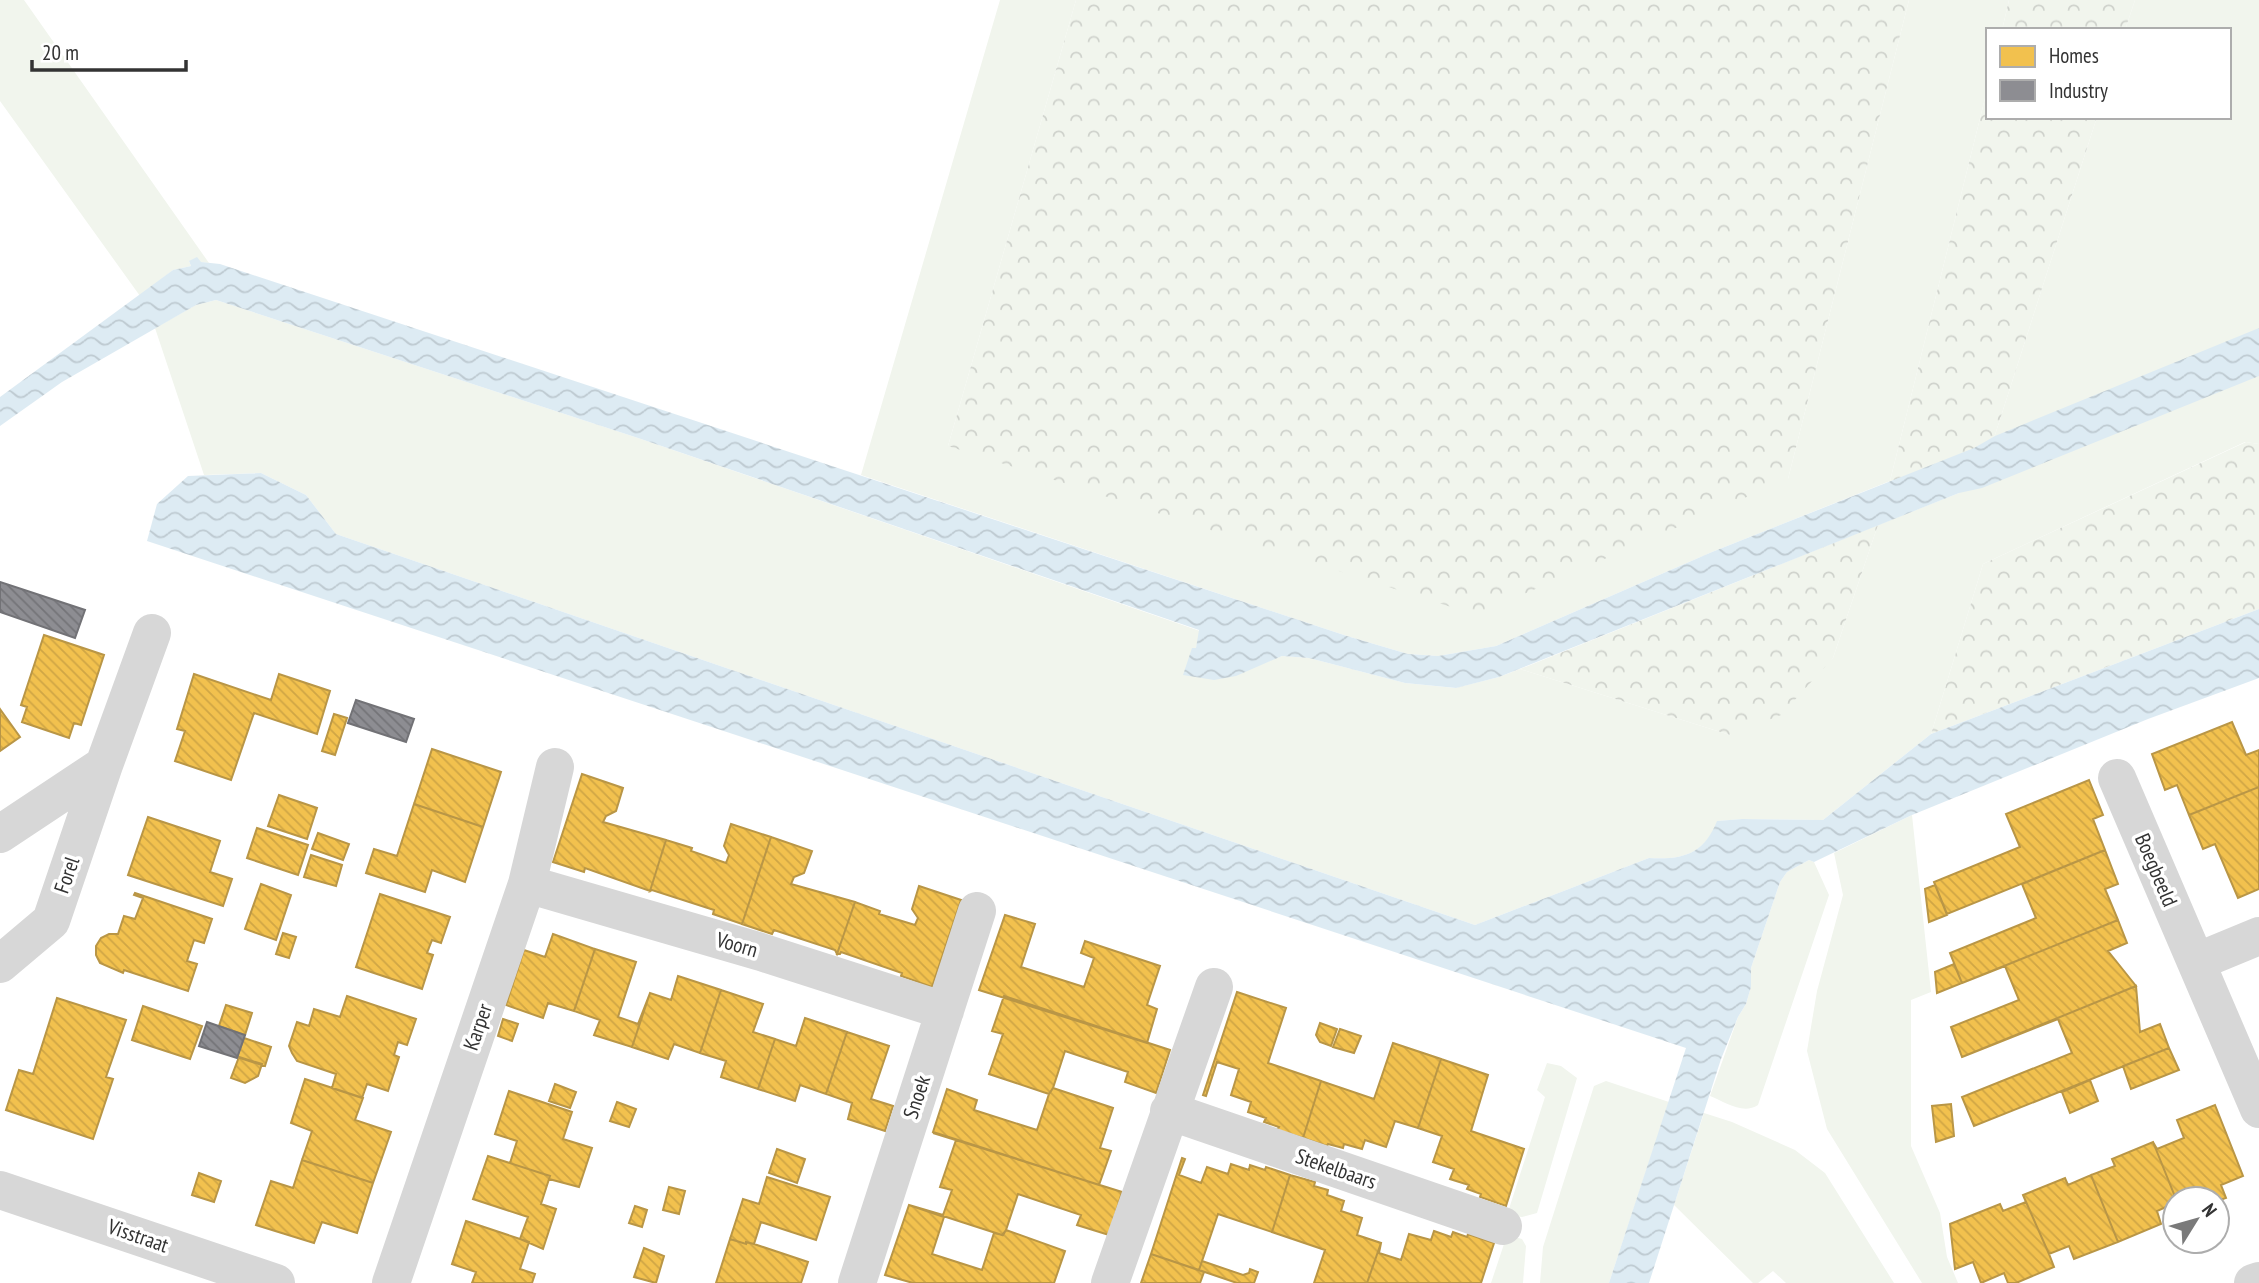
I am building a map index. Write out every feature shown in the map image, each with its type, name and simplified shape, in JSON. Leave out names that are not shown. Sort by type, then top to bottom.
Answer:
[{"type":"street","name":"Forel","points":[[0,964],[51,921],[152,633]]},
{"type":"street","points":[[0,834],[104,765]]},
{"type":"street","name":"Karper","points":[[391,1283],[527,884],[555,767]]},
{"type":"street","name":"Boegbeeld","points":[[2117,778],[2259,1109]]},
{"type":"street","name":"Voorn","points":[[527,884],[761,952],[945,1011]]},
{"type":"street","name":"Snoek","points":[[857,1283],[977,911]]},
{"type":"street","points":[[2196,962],[2259,936]]},
{"type":"street","points":[[1110,1283],[1214,987]]},
{"type":"street","name":"Stekelbaars","points":[[1169,1111],[1503,1226]]},
{"type":"street","name":"Visstraat","points":[[0,1189],[276,1283]]},
{"type":"street","points":[[2253,1283],[2259,1281]]},
{"type":"green space","points":[[0,0],[24,0],[209,263],[189,261],[191,266],[173,270],[140,296],[0,101]]},
{"type":"green space","points":[[1000,0],[1076,0],[948,446],[1788,479],[1909,0],[2009,0],[2002,28],[1986,28],[1986,94],[1890,481],[1712,552],[1496,646],[1438,656],[1408,654],[861,475]]},
{"type":"green space","points":[[1076,0],[1909,0],[1788,479],[1476,615],[948,446]]},
{"type":"green space","points":[[2009,0],[2135,0],[2126,28],[2002,28]]},
{"type":"green space","points":[[2135,0],[2259,0],[2259,444],[2245,442],[1983,564],[1931,734],[1823,820],[1718,821],[1706,841],[1691,853],[1672,858],[1649,858],[1475,925],[336,534],[306,495],[261,473],[204,475],[155,328],[196,305],[216,300],[638,438],[1200,631],[1196,649],[1259,665],[1282,656],[1309,658],[1405,683],[1455,688],[1520,669],[1730,735],[1833,658],[1878,525],[1959,493],[1986,463],[2096,119],[2231,119],[2231,28],[2126,28]]},
{"type":"green space","points":[[1986,94],[1986,119],[2096,119],[1986,463],[1890,481]]},
{"type":"green space","points":[[2246,442],[2259,444],[2259,609],[1931,734],[1983,564]]},
{"type":"green space","points":[[1878,525],[1833,658],[1781,715],[1730,735],[1520,669]]},
{"type":"green space","points":[[1912,815],[1931,992],[1911,1000],[1911,1146],[1940,1213],[1947,1257],[1958,1283],[1922,1283],[1827,1129],[1807,1051],[1817,991],[1843,895],[1834,853]]},
{"type":"green space","points":[[1809,860],[1814,862],[1829,895],[1758,1105],[1740,1108],[1710,1096],[1738,1017],[1746,1004],[1751,987],[1751,968],[1780,882],[1787,872]]},
{"type":"green space","points":[[1547,1063],[1561,1066],[1577,1078],[1537,1213],[1522,1217],[1507,1215],[1545,1097],[1537,1090]]},
{"type":"green space","points":[[1606,1081],[1669,1102],[1609,1283],[1540,1283],[1543,1247],[1594,1086]]},
{"type":"green space","points":[[1704,1113],[1732,1122],[1795,1150],[1825,1173],[1894,1283],[1786,1283],[1773,1271],[1758,1283],[1753,1283],[1674,1205]]},
{"type":"green space","points":[[1507,1235],[1522,1239],[1526,1246],[1523,1283],[1491,1283]]},
{"type":"water","points":[[197,257],[201,262],[220,264],[1347,636],[1408,654],[1438,656],[1496,646],[1712,552],[1974,448],[1995,436],[2259,328],[2259,376],[1982,488],[1959,493],[1499,677],[1456,688],[1405,683],[1309,658],[1282,656],[1236,676],[1214,680],[1183,675],[1192,648],[1196,648],[1199,630],[638,438],[216,300],[196,305],[62,382],[0,426],[0,397],[173,270],[191,266],[189,261]]},
{"type":"water","points":[[261,473],[306,495],[336,534],[1475,925],[1649,858],[1672,858],[1691,853],[1706,841],[1717,821],[1823,820],[1931,734],[2259,609],[2259,678],[2148,719],[1912,815],[1814,862],[1809,860],[1787,872],[1780,882],[1751,968],[1751,987],[1746,1004],[1721,1059],[1649,1283],[1609,1283],[1686,1048],[147,541],[157,504],[188,476]]},
{"type":"building: Homes","points":[[44,635],[104,655],[81,725],[74,723],[69,738],[22,722],[27,707],[21,705]]},
{"type":"building: Homes","points":[[194,674],[271,700],[279,674],[330,691],[317,734],[254,713],[231,780],[175,761],[185,731],[177,729]]},
{"type":"building: Homes","points":[[0,709],[20,737],[0,751]]},
{"type":"building: Homes","points":[[334,714],[347,718],[335,755],[322,751]]},
{"type":"building: Homes","points":[[2232,722],[2246,755],[2259,750],[2259,787],[2189,815],[2177,785],[2165,790],[2152,754]]},
{"type":"building: Homes","points":[[432,749],[501,772],[483,827],[414,804]]},
{"type":"building: Homes","points":[[582,774],[623,788],[616,811],[606,816],[603,822],[666,840],[650,891],[585,868],[584,872],[553,862]]},
{"type":"building: Homes","points":[[2089,780],[2103,815],[2093,819],[2105,850],[1947,914],[1934,882],[2020,847],[2006,814]]},
{"type":"building: Homes","points":[[2259,787],[2259,889],[2238,898],[2215,844],[2203,849],[2189,815]]},
{"type":"building: Homes","points":[[279,795],[317,808],[307,839],[268,826]]},
{"type":"building: Homes","points":[[414,804],[483,827],[465,882],[432,870],[425,892],[366,873],[374,849],[397,856]]},
{"type":"building: Homes","points":[[148,817],[220,841],[210,872],[232,879],[223,906],[128,875]]},
{"type":"building: Homes","points":[[731,824],[771,837],[742,924],[713,914],[714,910],[650,891],[666,840],[726,863],[729,855],[724,846]]},
{"type":"building: Homes","points":[[257,828],[308,845],[298,875],[247,858]]},
{"type":"building: Homes","points":[[318,833],[349,844],[343,860],[312,849]]},
{"type":"building: Homes","points":[[771,837],[812,851],[804,873],[794,877],[791,884],[855,902],[837,954],[835,950],[774,930],[772,934],[742,924]]},
{"type":"building: Homes","points":[[2105,850],[2118,884],[2105,889],[2118,920],[1962,983],[1950,953],[2036,918],[2022,884]]},
{"type":"building: Homes","points":[[311,855],[342,865],[336,886],[304,877]]},
{"type":"building: Homes","points":[[261,884],[291,895],[276,940],[245,929]]},
{"type":"building: Homes","points":[[1935,885],[1947,915],[1929,922],[1925,889]]},
{"type":"building: Homes","points":[[919,886],[961,900],[932,987],[901,976],[902,973],[841,952],[837,954],[855,902],[880,911],[879,914],[915,925],[918,918],[912,909]]},
{"type":"building: Homes","points":[[135,893],[212,919],[204,943],[194,940],[187,961],[197,964],[188,991],[124,970],[123,973],[100,963],[96,946],[101,938],[118,934],[124,916],[135,919],[143,898],[134,895]]},
{"type":"building: Homes","points":[[380,894],[450,917],[441,943],[432,940],[427,953],[433,955],[422,989],[356,967]]},
{"type":"building: Homes","points":[[1005,915],[1035,924],[1021,967],[1084,987],[1094,958],[1081,953],[1085,941],[1160,966],[1147,1005],[1157,1009],[1147,1043],[979,990]]},
{"type":"building: Homes","points":[[2118,920],[2127,943],[2108,951],[2136,986],[1962,1057],[1951,1027],[2019,1000],[2005,966],[1962,983]]},
{"type":"building: Homes","points":[[283,933],[296,937],[289,958],[276,954]]},
{"type":"building: Homes","points":[[553,934],[595,949],[574,1011],[548,1003],[543,1018],[506,1005],[524,950],[545,957]]},
{"type":"building: Homes","points":[[595,949],[636,962],[618,1017],[638,1024],[650,993],[632,1047],[594,1035],[600,1020],[574,1011]]},
{"type":"building: Homes","points":[[1954,964],[1962,983],[1937,993],[1935,972]]},
{"type":"building: Homes","points":[[678,976],[721,990],[700,1053],[674,1044],[668,1059],[632,1047],[650,993],[671,1000]]},
{"type":"building: Homes","points":[[2136,986],[2140,1032],[2160,1024],[2169,1048],[1974,1126],[1962,1097],[2072,1053],[2058,1019],[1962,1057]]},
{"type":"building: Homes","points":[[721,990],[763,1004],[753,1032],[775,1039],[758,1089],[721,1077],[726,1061],[700,1053]]},
{"type":"building: Homes","points":[[1237,992],[1286,1008],[1268,1063],[1321,1081],[1303,1138],[1277,1130],[1279,1127],[1264,1122],[1266,1118],[1248,1112],[1251,1102],[1231,1095],[1239,1069],[1217,1062],[1206,1096],[1203,1095]]},
{"type":"building: Homes","points":[[347,996],[416,1019],[407,1045],[398,1042],[394,1055],[399,1057],[388,1091],[367,1084],[362,1098],[332,1088],[336,1074],[297,1061],[292,1053],[289,1046],[297,1022],[309,1026],[314,1009],[340,1017]]},
{"type":"building: Homes","points":[[1004,996],[1170,1050],[1156,1093],[1125,1082],[1128,1072],[1065,1051],[1049,1094],[989,1074],[1003,1034],[992,1031]]},
{"type":"building: Homes","points":[[57,998],[126,1020],[106,1077],[113,1079],[93,1139],[6,1110],[19,1070],[33,1074]]},
{"type":"building: Homes","points":[[226,1005],[252,1013],[245,1035],[219,1026]]},
{"type":"building: Homes","points":[[143,1006],[202,1026],[190,1059],[132,1040]]},
{"type":"building: Homes","points":[[805,1018],[847,1032],[826,1094],[800,1085],[795,1101],[758,1089],[775,1039],[796,1046]]},
{"type":"building: Homes","points":[[503,1019],[518,1024],[512,1041],[498,1036]]},
{"type":"building: Homes","points":[[1320,1023],[1337,1029],[1331,1046],[1320,1042],[1316,1035]]},
{"type":"building: Homes","points":[[1340,1029],[1361,1036],[1354,1053],[1333,1047]]},
{"type":"building: Homes","points":[[847,1032],[889,1046],[871,1099],[893,1106],[885,1131],[848,1119],[852,1103],[826,1094]]},
{"type":"building: Homes","points":[[244,1038],[271,1047],[265,1066],[237,1057]]},
{"type":"building: Homes","points":[[1393,1043],[1441,1059],[1418,1128],[1395,1121],[1386,1147],[1365,1140],[1362,1149],[1344,1144],[1343,1148],[1303,1138],[1321,1081],[1374,1099]]},
{"type":"building: Homes","points":[[2169,1048],[2179,1070],[2131,1089],[2123,1066]]},
{"type":"building: Homes","points":[[239,1057],[262,1064],[258,1076],[245,1083],[231,1078]]},
{"type":"building: Homes","points":[[1441,1059],[1488,1075],[1471,1131],[1524,1149],[1506,1206],[1480,1197],[1481,1194],[1467,1189],[1469,1185],[1450,1179],[1454,1169],[1433,1162],[1442,1136],[1418,1128]]},
{"type":"building: Homes","points":[[305,1079],[363,1098],[355,1120],[391,1132],[373,1183],[302,1160],[312,1131],[291,1123]]},
{"type":"building: Homes","points":[[2090,1080],[2098,1101],[2070,1113],[2062,1092]]},
{"type":"building: Homes","points":[[555,1084],[576,1092],[570,1108],[549,1101]]},
{"type":"building: Homes","points":[[1053,1088],[1113,1108],[1100,1148],[1111,1151],[1099,1185],[933,1132],[947,1089],[977,1100],[974,1110],[1037,1130]]},
{"type":"building: Homes","points":[[509,1091],[572,1112],[563,1139],[592,1148],[579,1187],[549,1179],[550,1176],[488,1156],[510,1163],[517,1141],[495,1134]]},
{"type":"building: Homes","points":[[617,1102],[636,1109],[629,1127],[610,1121]]},
{"type":"building: Homes","points":[[1951,1104],[1954,1136],[1936,1142],[1932,1106]]},
{"type":"building: Homes","points":[[2215,1105],[2243,1176],[2221,1185],[2170,1185],[2153,1142],[2157,1149],[2184,1138],[2177,1120]]},
{"type":"building: Homes","points":[[956,1140],[1122,1192],[1109,1235],[1077,1225],[1081,1215],[1018,1194],[1002,1235],[909,1205],[943,1215],[952,1190],[940,1187]]},
{"type":"building: Homes","points":[[2153,1142],[2170,1185],[2161,1185],[2161,1209],[2157,1211],[2161,1224],[2118,1242],[2091,1175],[2115,1166],[2112,1159]]},
{"type":"building: Homes","points":[[777,1149],[805,1159],[797,1183],[769,1173]]},
{"type":"building: Homes","points":[[488,1156],[550,1176],[541,1204],[556,1209],[543,1249],[520,1239],[528,1217],[473,1199]]},
{"type":"building: Homes","points":[[1182,1158],[1185,1159],[1179,1175],[1201,1183],[1207,1167],[1228,1174],[1231,1164],[1249,1170],[1250,1165],[1265,1170],[1266,1167],[1290,1175],[1272,1232],[1218,1214],[1199,1270],[1151,1254]]},
{"type":"building: Homes","points":[[302,1160],[373,1183],[357,1233],[322,1222],[314,1243],[256,1225],[271,1181],[293,1188]]},
{"type":"building: Homes","points":[[199,1173],[221,1181],[214,1202],[192,1195]]},
{"type":"building: Homes","points":[[1290,1175],[1315,1182],[1314,1186],[1328,1190],[1327,1195],[1344,1201],[1341,1211],[1362,1218],[1357,1235],[1381,1243],[1367,1283],[1314,1283],[1325,1250],[1272,1232]]},
{"type":"building: Homes","points":[[2091,1175],[2118,1242],[2074,1259],[2069,1246],[2049,1254],[2023,1195],[2065,1178],[2068,1185]]},
{"type":"building: Homes","points":[[767,1177],[830,1197],[816,1240],[761,1222],[754,1244],[730,1239],[743,1199],[759,1204]]},
{"type":"building: Homes","points":[[669,1187],[685,1191],[679,1214],[663,1210]]},
{"type":"building: Homes","points":[[2023,1195],[2054,1267],[2016,1283],[2008,1283],[2004,1273],[1981,1283],[1973,1262],[1955,1269],[1950,1224],[2000,1204],[2003,1211],[2026,1202]]},
{"type":"building: Homes","points":[[909,1205],[944,1217],[932,1254],[982,1270],[994,1233],[1003,1235],[1006,1230],[1065,1251],[1054,1283],[913,1283],[885,1275]]},
{"type":"building: Homes","points":[[635,1206],[647,1210],[642,1227],[629,1223]]},
{"type":"building: Homes","points":[[466,1221],[529,1242],[520,1269],[535,1274],[532,1283],[472,1283],[476,1272],[452,1264]]},
{"type":"building: Homes","points":[[1434,1231],[1451,1237],[1453,1232],[1467,1237],[1468,1234],[1494,1243],[1481,1283],[1367,1283],[1381,1243],[1379,1253],[1401,1260],[1409,1234],[1431,1240]]},
{"type":"building: Homes","points":[[730,1239],[808,1262],[801,1283],[716,1283]]},
{"type":"building: Homes","points":[[644,1248],[664,1256],[656,1283],[634,1277]]},
{"type":"building: Homes","points":[[1151,1254],[1204,1272],[1200,1283],[1141,1283]]},
{"type":"building: Homes","points":[[1202,1261],[1243,1275],[1249,1273],[1250,1269],[1258,1272],[1254,1283],[1237,1283],[1199,1270]]},
{"type":"building: Industry","points":[[0,582],[85,610],[75,638],[0,612]]},
{"type":"building: Industry","points":[[356,700],[414,719],[406,742],[348,723]]},
{"type":"building: Industry","points":[[207,1022],[245,1035],[237,1058],[199,1046]]}]
